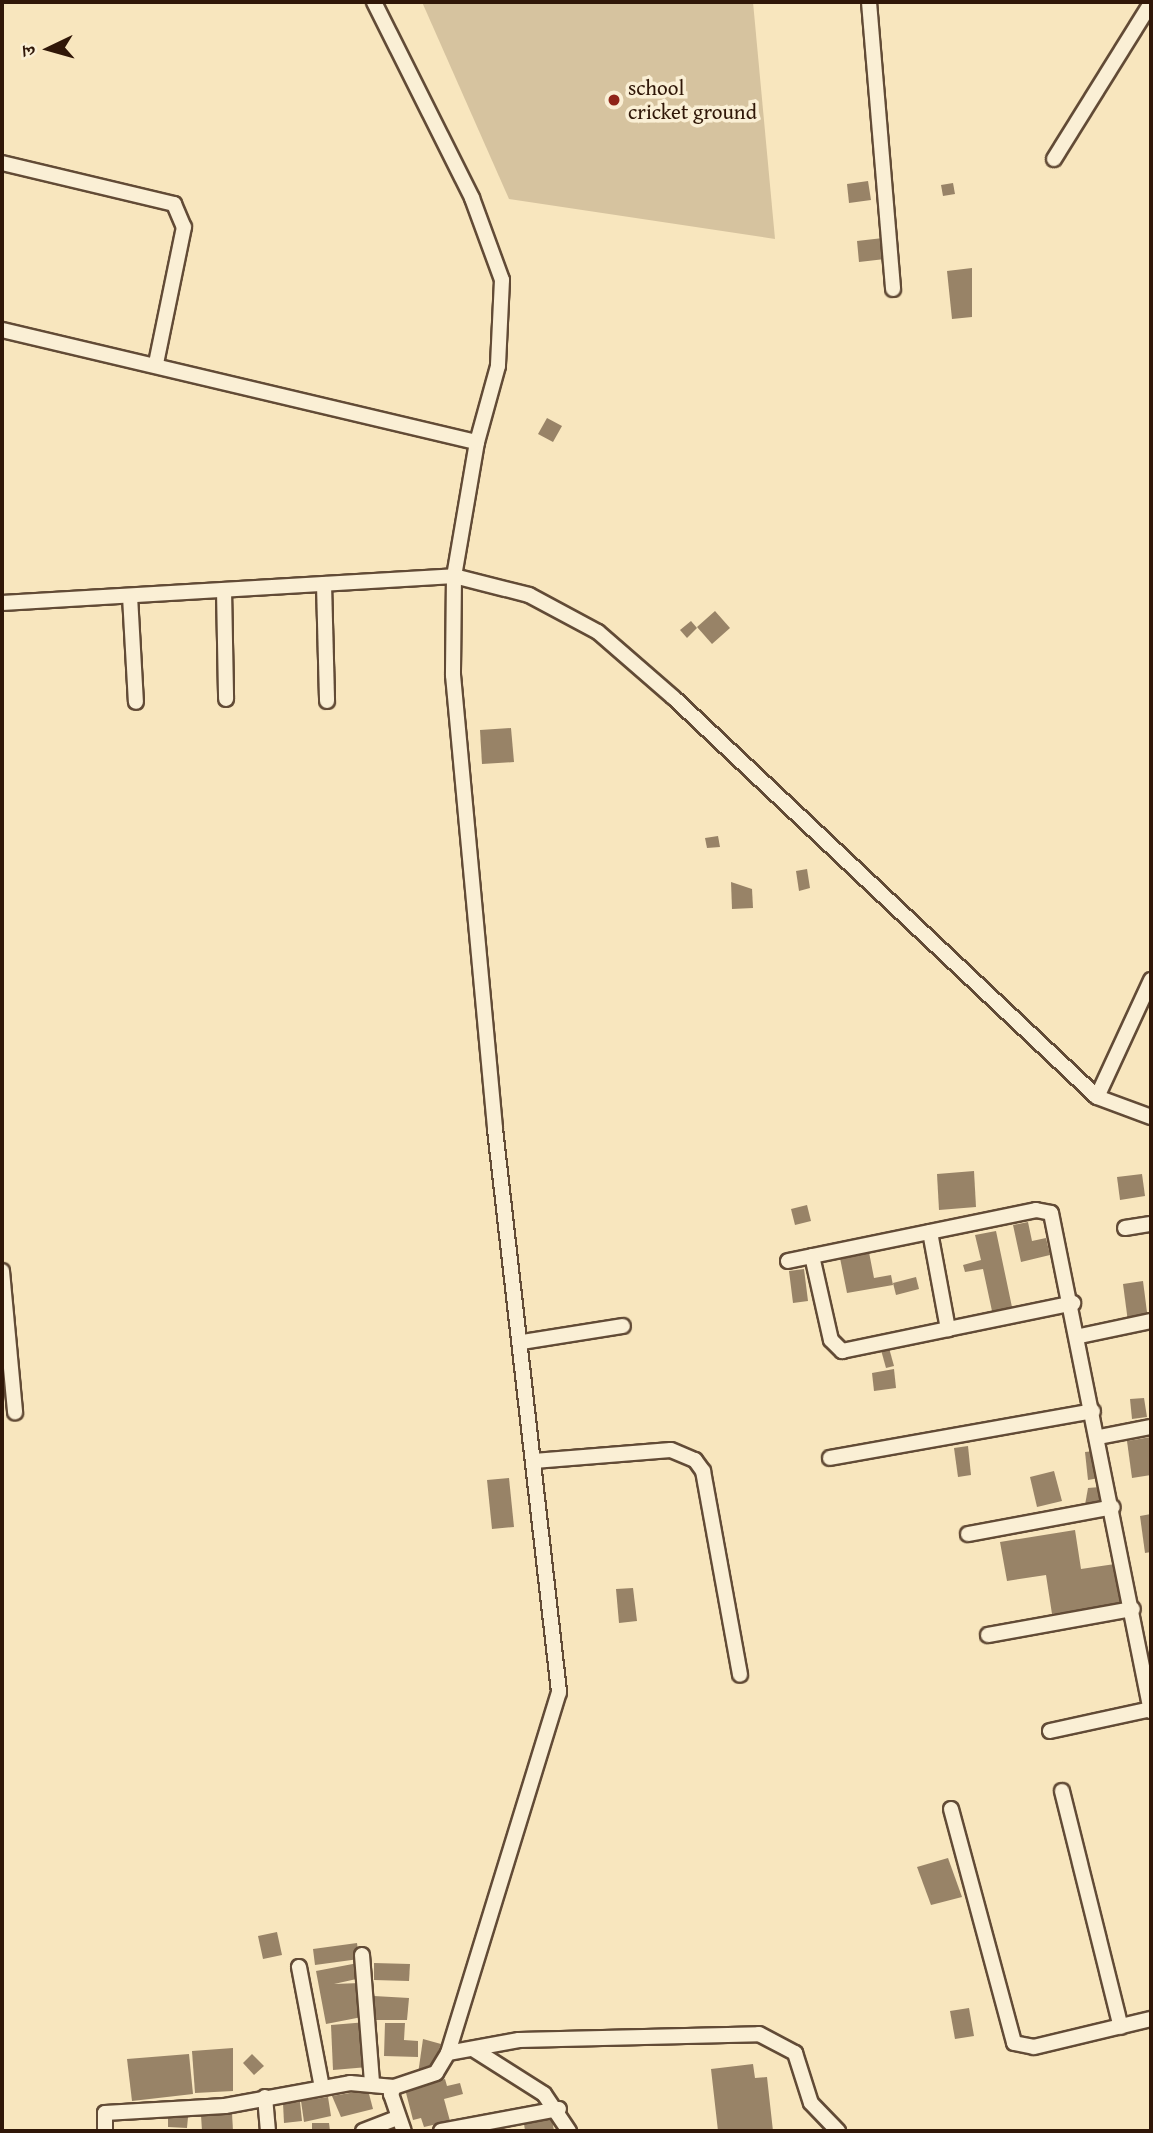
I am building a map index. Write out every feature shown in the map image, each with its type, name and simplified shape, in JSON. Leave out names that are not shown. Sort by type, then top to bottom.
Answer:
[{"type":"street","points":[[105,2131],[105,2113],[265,2098],[372,2081],[394,2087],[425,2081],[448,2053],[559,1692],[522,1342],[495,1129],[453,675],[454,576],[477,442],[502,334],[496,252],[374,2]]},
{"type":"street","points":[[869,2],[893,289]]},
{"type":"street","points":[[1054,159],[1151,3]]},
{"type":"street","points":[[2,163],[174,204],[184,227],[156,364]]},
{"type":"street","points":[[2,330],[156,364],[477,442]]},
{"type":"street","points":[[2,603],[454,576],[529,595],[598,632],[1097,1097],[1151,1117]]},
{"type":"street","points":[[324,584],[327,701]]},
{"type":"street","points":[[224,590],[226,699]]},
{"type":"street","points":[[130,596],[136,702]]},
{"type":"street","points":[[1097,1097],[1151,980]]},
{"type":"street","points":[[788,1261],[1036,1210],[1051,1213],[1080,1336],[1149,1688],[1151,1710],[1050,1731]]},
{"type":"street","points":[[1125,1228],[1151,1224]]},
{"type":"street","points":[[930,1232],[948,1329]]},
{"type":"street","points":[[812,1256],[831,1340],[842,1352],[1073,1303]]},
{"type":"street","points":[[2,1271],[6,1365],[15,1412]]},
{"type":"street","points":[[1080,1336],[1151,1321]]},
{"type":"street","points":[[522,1342],[623,1326]]},
{"type":"street","points":[[830,1458],[1093,1410]]},
{"type":"street","points":[[1099,1437],[1151,1427]]},
{"type":"street","points":[[534,1461],[671,1450],[695,1460],[703,1471],[740,1675]]},
{"type":"street","points":[[968,1534],[1113,1507]]},
{"type":"street","points":[[989,1635],[1133,1609]]},
{"type":"street","points":[[1062,1791],[1121,2027]]},
{"type":"street","points":[[951,1809],[1014,2043],[1034,2047],[1151,2019]]},
{"type":"street","points":[[362,1955],[372,2081]]},
{"type":"street","points":[[299,1967],[321,2088]]},
{"type":"street","points":[[448,2053],[604,2036],[759,2034],[794,2053],[811,2103],[838,2131]]},
{"type":"street","points":[[473,2049],[559,2109],[569,2131]]},
{"type":"street","points":[[394,2087],[397,2118],[404,2131]]},
{"type":"street","points":[[265,2098],[268,2131]]},
{"type":"street","points":[[441,2131],[559,2109]]},
{"type":"street","points":[[363,2131],[397,2118]]},
{"type":"shaded area","name":"school cricket ground","points":[[422,2],[753,2],[775,239],[509,199]]},
{"type":"building","points":[[868,181],[871,200],[849,203],[847,184]]},
{"type":"building","points":[[953,183],[955,194],[943,196],[941,185]]},
{"type":"building","points":[[883,238],[885,259],[859,262],[857,241]]},
{"type":"building","points":[[972,268],[972,317],[952,319],[947,271]]},
{"type":"building","points":[[547,418],[562,426],[553,442],[538,434]]},
{"type":"building","points":[[715,611],[730,628],[712,644],[697,627]]},
{"type":"building","points":[[691,621],[697,628],[687,638],[680,630]]},
{"type":"building","points":[[511,728],[514,762],[482,764],[480,730]]},
{"type":"building","points":[[718,836],[720,847],[707,848],[705,838]]},
{"type":"building","points":[[807,869],[810,888],[799,891],[796,871]]},
{"type":"building","points":[[731,882],[752,889],[753,908],[732,909]]},
{"type":"building","points":[[974,1171],[976,1207],[939,1210],[937,1174]]},
{"type":"building","points":[[1142,1174],[1145,1196],[1120,1200],[1117,1177]]},
{"type":"building","points":[[807,1205],[811,1221],[795,1225],[791,1209]]},
{"type":"building","points":[[1028,1222],[1032,1241],[1046,1238],[1050,1255],[1021,1262],[1013,1225]]},
{"type":"building","points":[[996,1231],[1012,1307],[992,1311],[983,1269],[965,1272],[963,1265],[981,1260],[975,1235]]},
{"type":"building","points":[[868,1247],[874,1278],[891,1275],[893,1285],[847,1293],[839,1253]]},
{"type":"building","points":[[804,1269],[808,1301],[793,1303],[789,1271]]},
{"type":"building","points":[[916,1277],[919,1289],[896,1295],[893,1283]]},
{"type":"building","points":[[1143,1281],[1148,1320],[1128,1322],[1123,1284]]},
{"type":"building","points":[[889,1348],[894,1366],[886,1368],[881,1350]]},
{"type":"building","points":[[894,1369],[896,1388],[874,1391],[872,1373]]},
{"type":"building","points":[[1144,1398],[1147,1417],[1132,1419],[1130,1399]]},
{"type":"building","points":[[1151,1437],[1151,1475],[1132,1478],[1127,1441]]},
{"type":"building","points":[[968,1446],[971,1475],[958,1477],[954,1448]]},
{"type":"building","points":[[1095,1451],[1099,1478],[1088,1480],[1085,1452]]},
{"type":"building","points":[[1054,1471],[1062,1501],[1037,1507],[1030,1477]]},
{"type":"building","points":[[509,1478],[514,1527],[492,1529],[487,1480]]},
{"type":"building","points":[[1100,1487],[1101,1503],[1085,1505],[1088,1488]]},
{"type":"building","points":[[1151,1514],[1151,1552],[1145,1553],[1140,1516]]},
{"type":"building","points":[[1075,1530],[1081,1569],[1115,1564],[1121,1603],[1052,1614],[1046,1575],[1007,1581],[1000,1542]]},
{"type":"building","points":[[633,1588],[637,1621],[619,1623],[616,1589]]},
{"type":"building","points":[[948,1858],[962,1897],[931,1905],[917,1867]]},
{"type":"building","points":[[277,1932],[282,1955],[263,1959],[258,1936]]},
{"type":"building","points":[[357,1943],[359,1959],[315,1965],[313,1949]]},
{"type":"building","points":[[358,1963],[361,1978],[334,1984],[360,1983],[367,2016],[326,2024],[316,1971]]},
{"type":"building","points":[[374,1963],[410,1964],[409,1981],[374,1980]]},
{"type":"building","points":[[374,1996],[409,1998],[407,2020],[372,2020]]},
{"type":"building","points":[[969,2008],[974,2036],[955,2039],[950,2011]]},
{"type":"building","points":[[367,2022],[368,2067],[333,2070],[331,2025]]},
{"type":"building","points":[[385,2023],[405,2023],[404,2040],[418,2041],[418,2057],[384,2056]]},
{"type":"building","points":[[423,2039],[441,2044],[430,2074],[418,2074]]},
{"type":"building","points":[[233,2048],[233,2091],[195,2093],[192,2051]]},
{"type":"building","points":[[189,2054],[193,2094],[132,2101],[127,2059]]},
{"type":"building","points":[[252,2054],[264,2066],[254,2075],[243,2063]]},
{"type":"building","points":[[753,2064],[755,2078],[767,2077],[773,2131],[718,2131],[711,2069]]},
{"type":"building","points":[[445,2079],[447,2086],[460,2083],[463,2094],[444,2099],[450,2121],[424,2127],[421,2118],[413,2120],[405,2089]]},
{"type":"building","points":[[368,2090],[373,2109],[341,2117],[332,2096]]},
{"type":"building","points":[[328,2097],[331,2116],[304,2122],[301,2101]]},
{"type":"building","points":[[300,2102],[302,2121],[284,2123],[283,2103]]},
{"type":"building","points":[[232,2113],[233,2131],[202,2131],[201,2115]]},
{"type":"building","points":[[551,2113],[554,2131],[525,2131],[523,2116]]},
{"type":"building","points":[[168,2116],[188,2117],[187,2128],[168,2127]]},
{"type":"building","points":[[312,2123],[329,2123],[330,2131],[312,2131]]},
{"type":"place","name":"school cricket ground","points":[[614,100]]}]
